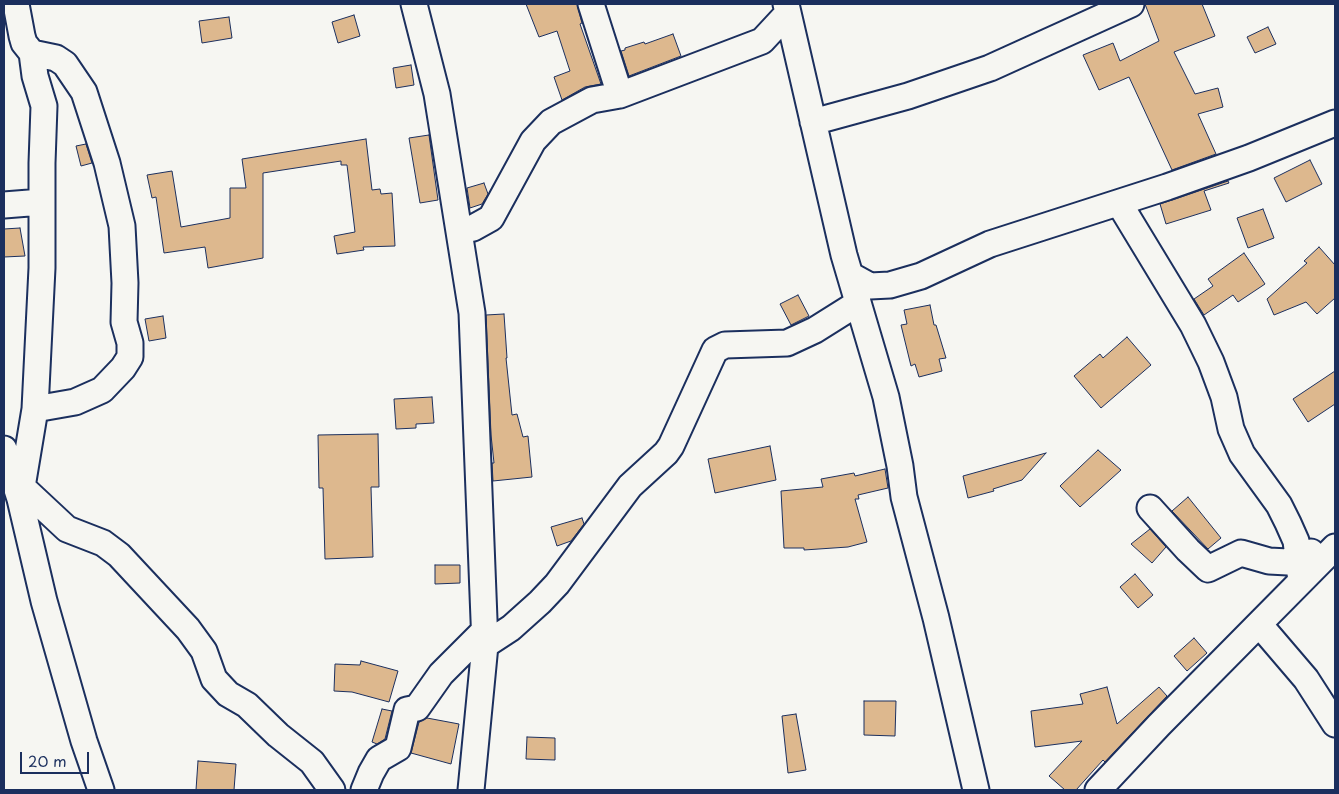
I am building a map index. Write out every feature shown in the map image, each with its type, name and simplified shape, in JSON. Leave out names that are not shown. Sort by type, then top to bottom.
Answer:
[{"type":"street","points":[[16,4],[24,43],[32,53],[35,76],[44,106],[42,268],[35,408],[21,493]]},
{"type":"street","points":[[414,4],[437,94],[472,313],[485,637],[471,790]]},
{"type":"street","points":[[591,4],[620,95]]},
{"type":"street","points":[[813,122],[908,96],[990,68],[1130,4]]},
{"type":"street","points":[[460,231],[474,228],[491,218],[534,141],[551,122],[592,100],[620,95],[762,41],[787,9]]},
{"type":"street","points":[[787,9],[844,255],[886,397],[900,466],[904,497],[936,618],[976,790]]},
{"type":"street","points":[[32,53],[56,58],[65,64],[84,92],[107,163],[122,226],[126,283],[124,322],[130,343],[130,357],[127,363],[102,390],[76,402],[35,408]]},
{"type":"street","points":[[850,275],[870,286],[890,285],[921,276],[990,244],[1119,203],[1240,161],[1335,122]]},
{"type":"street","points":[[4,205],[42,202]]},
{"type":"street","points":[[1119,203],[1193,325],[1211,362],[1224,397],[1231,429],[1242,454],[1279,506],[1296,542],[1300,571]]},
{"type":"street","points":[[364,790],[379,759],[398,748],[407,710],[416,708],[441,674],[485,637],[511,628],[540,602],[556,584],[630,486],[666,453],[671,446],[715,350],[725,344],[787,343],[814,330],[858,303]]},
{"type":"street","points":[[4,449],[21,493],[44,601],[84,741],[101,790]]},
{"type":"street","points":[[21,493],[67,529],[103,543],[118,554],[188,629],[204,652],[214,679],[228,694],[247,706],[278,735],[312,762],[332,790]]},
{"type":"street","points":[[1150,508],[1208,569],[1241,553],[1282,562],[1300,571]]},
{"type":"street","points":[[1098,790],[1259,624],[1300,571],[1335,547]]},
{"type":"street","points":[[1259,624],[1306,679],[1335,724]]},
{"type":"building","points":[[526,4],[577,4],[582,23],[580,24],[601,84],[585,87],[562,100],[554,77],[570,71],[557,31],[539,37]]},
{"type":"building","points":[[1145,4],[1202,4],[1215,36],[1174,52],[1195,94],[1218,88],[1223,107],[1198,114],[1216,154],[1172,170],[1129,77],[1099,90],[1083,55],[1113,43],[1120,61],[1159,41]]},
{"type":"building","points":[[354,15],[360,36],[338,43],[332,22]]},
{"type":"building","points":[[229,17],[232,38],[202,43],[199,21]]},
{"type":"building","points":[[1268,27],[1276,44],[1255,53],[1247,37]]},
{"type":"building","points":[[673,34],[681,56],[629,76],[621,51],[625,50],[625,48],[644,42],[645,44]]},
{"type":"building","points":[[411,65],[414,85],[396,88],[393,68]]},
{"type":"building","points":[[429,135],[438,200],[420,203],[409,138]]},
{"type":"building","points":[[366,139],[372,190],[380,189],[381,194],[392,193],[395,246],[363,247],[364,250],[337,254],[334,236],[355,232],[347,165],[341,165],[341,161],[263,173],[263,258],[208,268],[205,247],[164,253],[156,197],[152,198],[147,175],[172,171],[181,227],[230,218],[230,188],[246,188],[242,159]]},
{"type":"building","points":[[86,144],[92,163],[81,166],[76,146]]},
{"type":"building","points":[[1310,160],[1322,184],[1286,202],[1274,178]]},
{"type":"building","points":[[1228,181],[1229,183],[1204,191],[1211,210],[1166,224],[1160,204]]},
{"type":"building","points":[[484,183],[488,194],[482,204],[470,208],[467,188]]},
{"type":"building","points":[[1263,209],[1274,238],[1248,248],[1237,218]]},
{"type":"building","points":[[20,228],[25,256],[4,257],[4,229]]},
{"type":"building","points":[[1319,247],[1335,265],[1335,298],[1317,314],[1306,302],[1274,315],[1267,299],[1307,263],[1304,261]]},
{"type":"building","points":[[1244,253],[1265,284],[1238,302],[1233,295],[1204,315],[1194,299],[1213,286],[1208,279]]},
{"type":"building","points":[[798,295],[809,316],[791,325],[780,304]]},
{"type":"building","points":[[930,305],[934,325],[936,325],[946,358],[939,359],[942,371],[919,377],[915,364],[911,366],[901,325],[907,324],[904,310]]},
{"type":"building","points":[[504,314],[512,415],[517,414],[523,437],[528,436],[532,477],[493,481],[492,463],[494,463],[486,315]]},
{"type":"building","points":[[163,316],[166,338],[149,341],[145,319]]},
{"type":"building","points":[[1127,337],[1151,365],[1101,408],[1074,376],[1100,354],[1103,358]]},
{"type":"building","points":[[1335,371],[1335,404],[1308,422],[1293,399]]},
{"type":"building","points":[[432,397],[434,423],[416,424],[416,428],[396,429],[394,399]]},
{"type":"building","points":[[378,434],[379,487],[371,487],[373,557],[325,559],[323,488],[319,488],[318,435]]},
{"type":"building","points":[[770,446],[776,480],[715,493],[708,459]]},
{"type":"building","points":[[1098,450],[1121,470],[1080,507],[1060,486]]},
{"type":"building","points":[[1046,453],[1022,480],[993,489],[994,491],[968,498],[963,476]]},
{"type":"building","points":[[885,469],[888,488],[858,495],[859,499],[855,499],[867,542],[848,547],[804,550],[804,548],[784,548],[781,491],[823,487],[821,479],[854,473],[855,476]]},
{"type":"building","points":[[1188,497],[1221,538],[1208,549],[1172,511]]},
{"type":"building","points":[[582,518],[584,524],[571,541],[557,546],[551,527]]},
{"type":"building","points":[[1150,529],[1166,547],[1152,563],[1131,544]]},
{"type":"building","points":[[435,565],[460,565],[460,583],[435,584]]},
{"type":"building","points":[[1135,574],[1153,595],[1138,608],[1120,587]]},
{"type":"building","points":[[1194,638],[1207,653],[1187,671],[1174,656]]},
{"type":"building","points":[[361,661],[398,671],[389,702],[352,692],[334,691],[335,664],[360,665]]},
{"type":"building","points":[[1107,687],[1117,724],[1159,687],[1167,696],[1076,790],[1065,790],[1049,776],[1082,741],[1035,747],[1031,711],[1083,704],[1080,694]]},
{"type":"building","points":[[864,701],[896,701],[895,736],[864,735]]},
{"type":"building","points":[[382,709],[392,711],[385,739],[377,744],[372,742]]},
{"type":"building","points":[[796,714],[806,770],[788,773],[782,716]]},
{"type":"building","points":[[427,718],[459,724],[451,764],[411,753],[419,722]]},
{"type":"building","points":[[527,737],[555,738],[555,760],[526,759]]},
{"type":"building","points":[[198,761],[236,764],[234,790],[196,790]]}]
